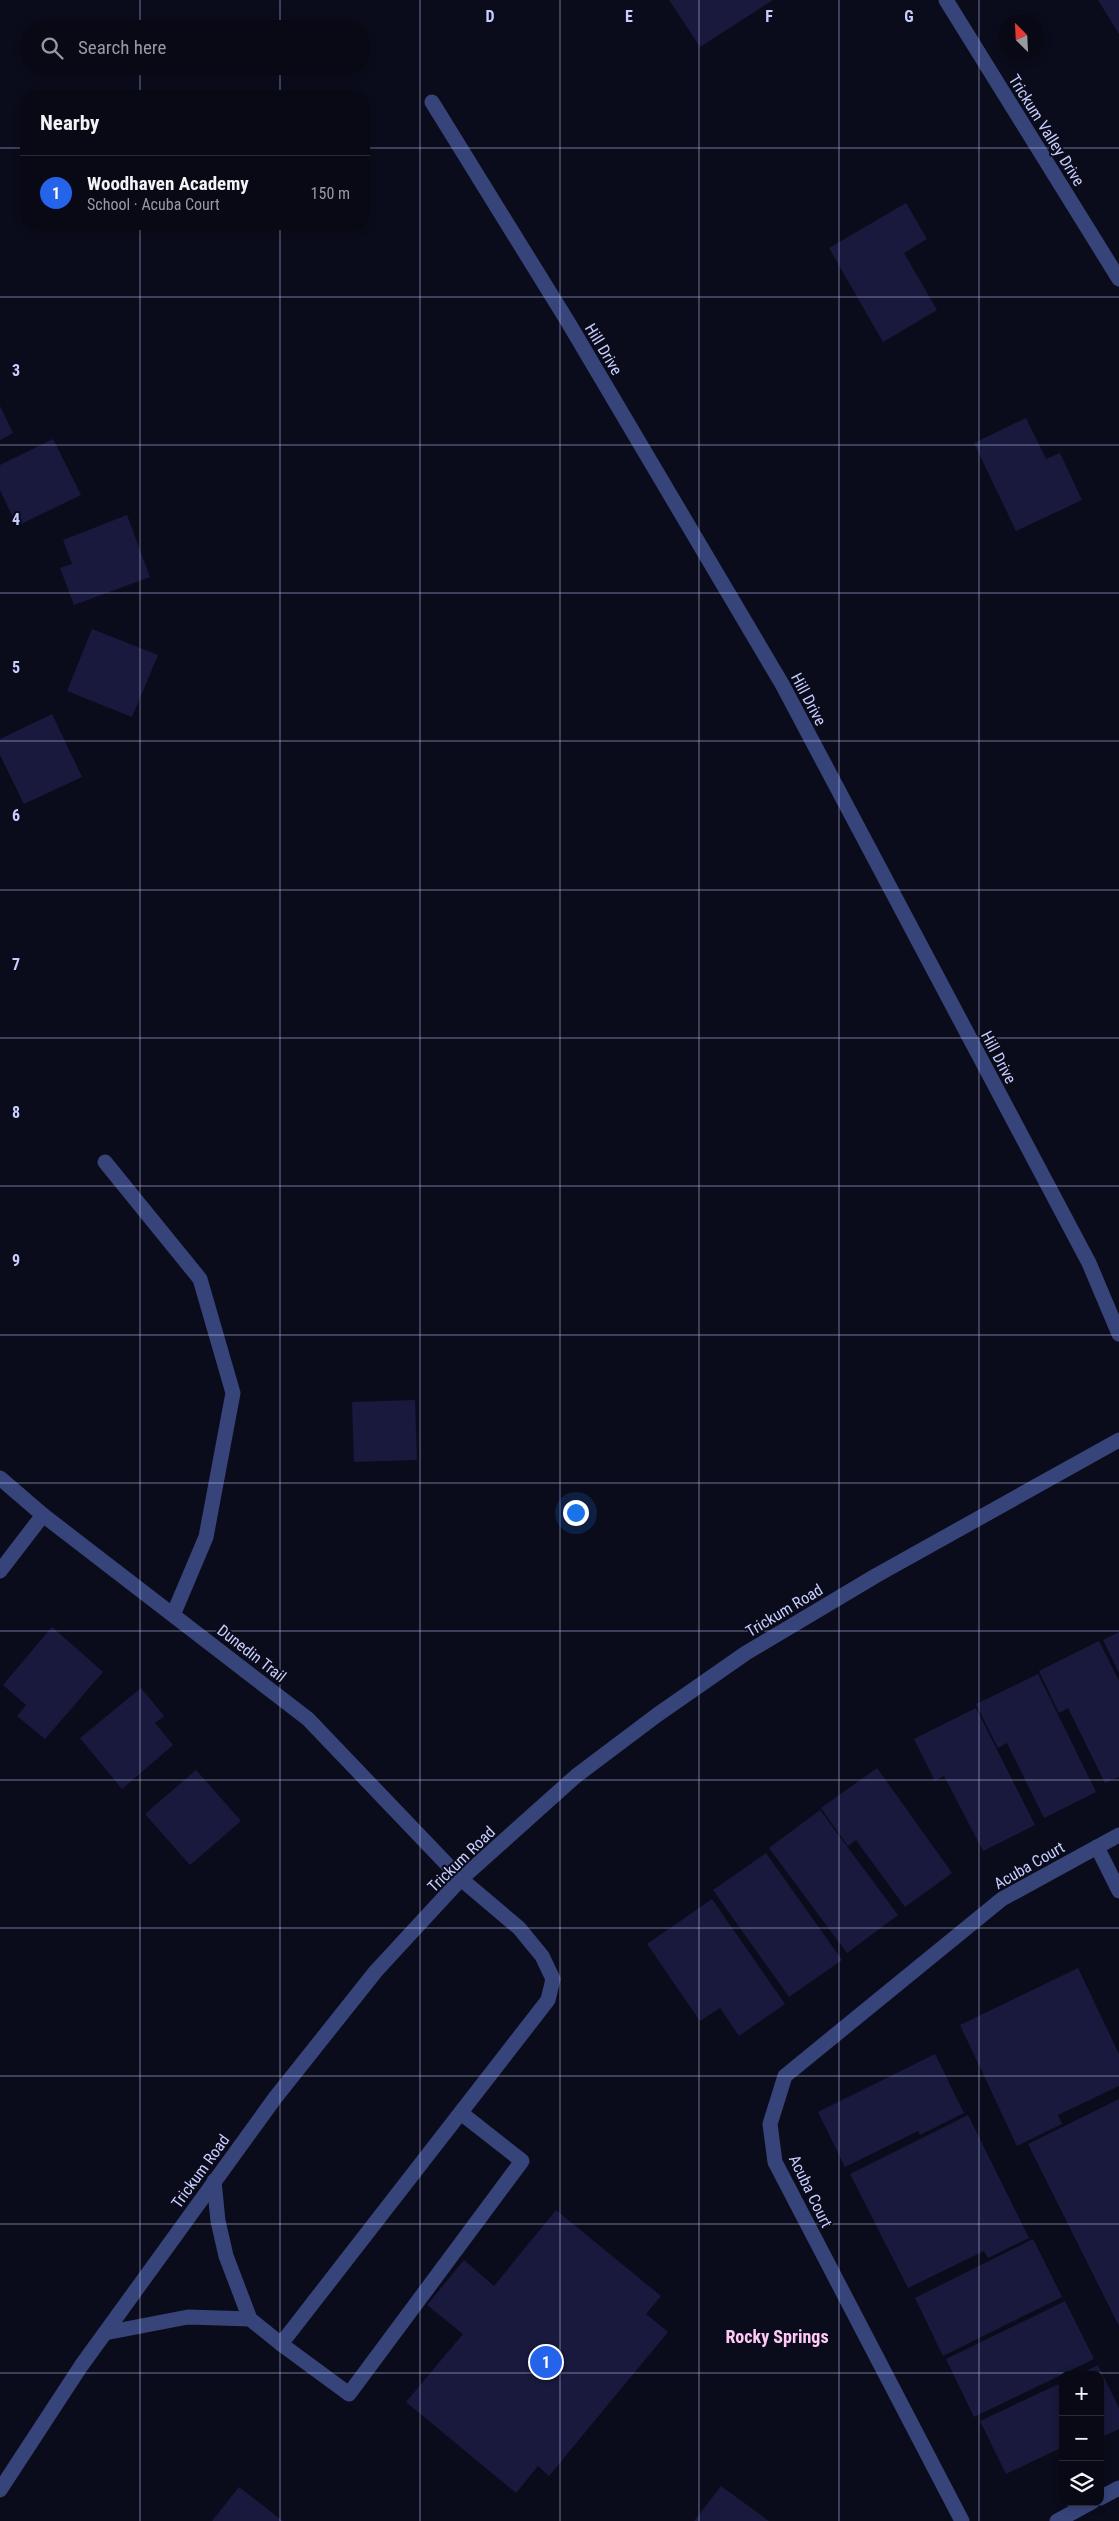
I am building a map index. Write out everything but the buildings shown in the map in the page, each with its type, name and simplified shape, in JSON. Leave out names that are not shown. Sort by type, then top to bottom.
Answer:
[{"type":"street","name":"Trickum Valley Drive","points":[[946,0],[1119,279]]},
{"type":"street","name":"Hill Drive","points":[[432,102],[568,322],[782,684],[1089,1263],[1119,1334]]},
{"type":"street","points":[[105,1162],[200,1279],[233,1393],[206,1537],[173,1615]]},
{"type":"street","name":"Trickum Road","points":[[0,2490],[104,2333],[274,2098],[376,1971],[461,1879],[576,1776],[657,1715],[746,1654],[877,1575],[1119,1440]]},
{"type":"street","name":"Dunedin Trail","points":[[0,1478],[43,1515],[308,1719],[461,1879],[519,1928],[542,1956],[553,1979],[548,2000],[281,2344]]},
{"type":"street","points":[[0,1570],[43,1515]]},
{"type":"street","name":"Acuba Court","points":[[962,2521],[775,2162],[770,2124],[784,2076],[1002,1899],[1119,1835]]},
{"type":"street","points":[[1097,1847],[1119,1890]]},
{"type":"street","points":[[214,2181],[218,2221],[226,2256],[250,2319],[349,2394],[522,2161],[461,2113]]},
{"type":"street","points":[[104,2333],[188,2316],[250,2319]]},
{"type":"street","points":[[1104,2496],[1119,2488]]},
{"type":"street","points":[[1057,2521],[1085,2506]]},
{"type":"place","name":"Woodhaven Academy","points":[[546,2362]]},
{"type":"district","name":"Rocky Springs","points":[[777,2337]]}]
